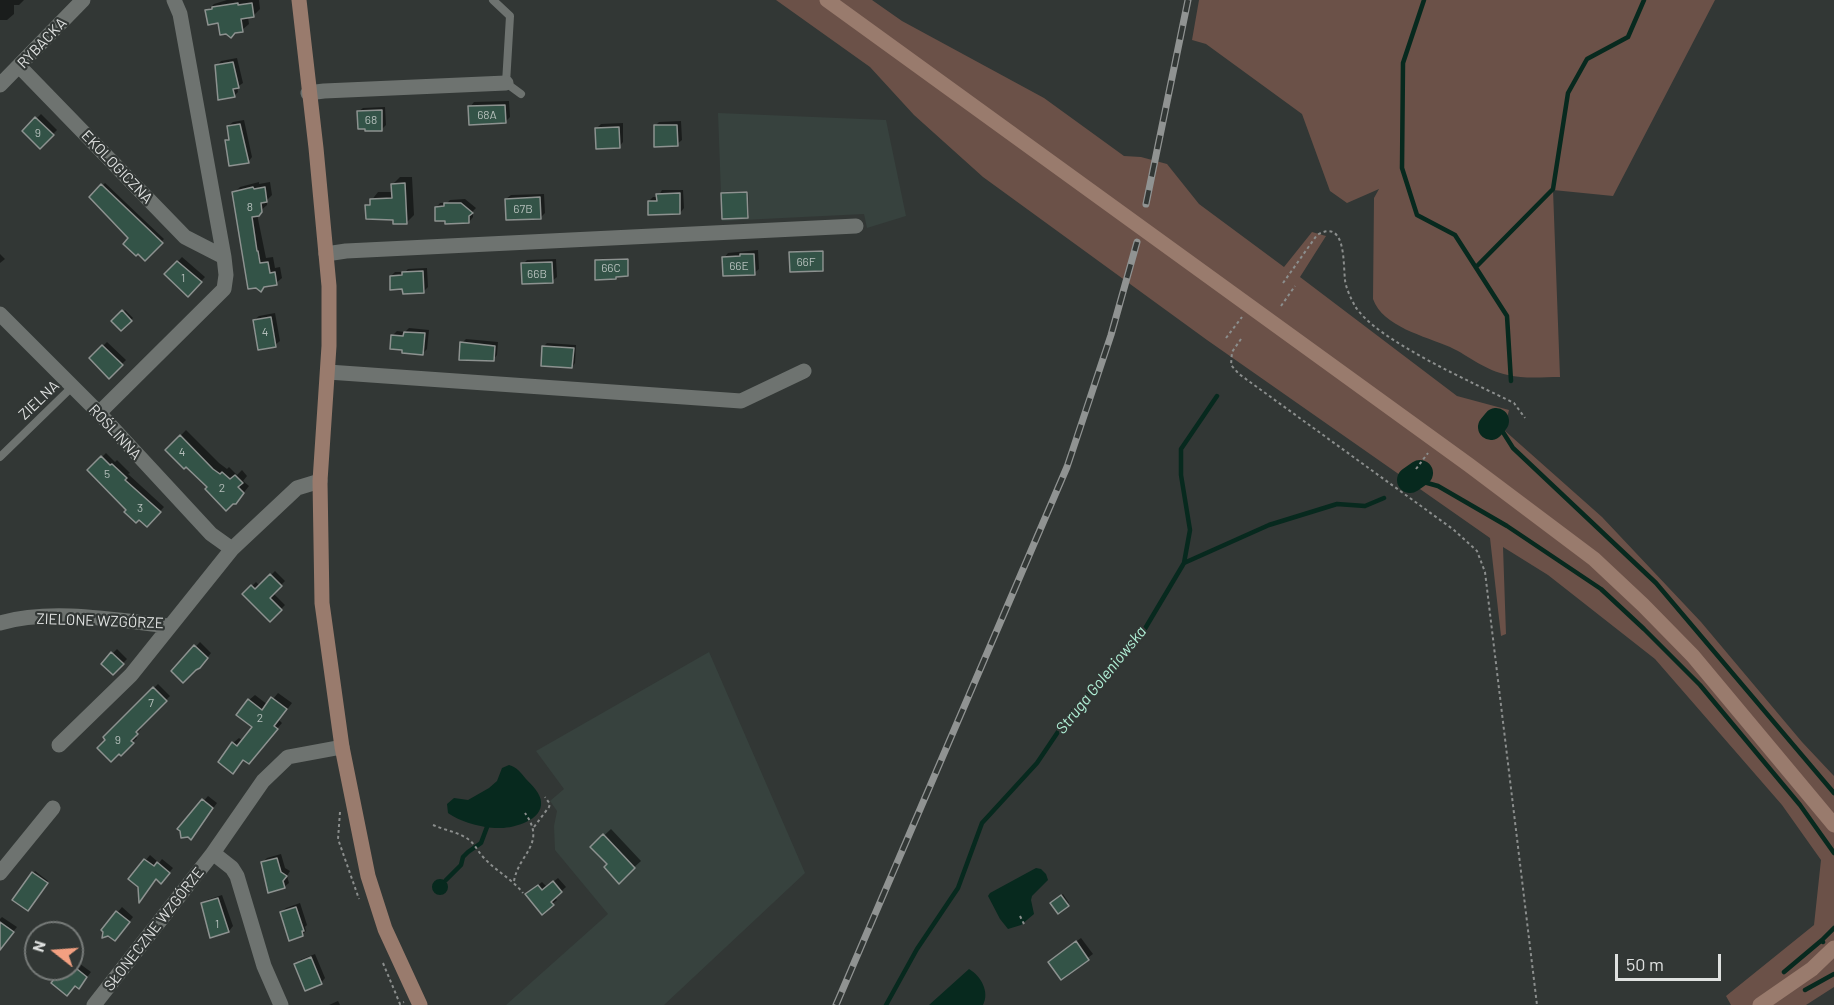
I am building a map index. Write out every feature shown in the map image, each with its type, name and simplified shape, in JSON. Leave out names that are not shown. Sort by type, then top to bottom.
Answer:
[{"type":"main road","points":[[299,0],[316,148],[329,299],[328,372],[320,481],[322,603],[342,747],[368,876],[385,929],[420,1005]]},
{"type":"main road","points":[[827,0],[1469,465],[1594,559],[1693,656],[1833,822]]},
{"type":"main road","points":[[1812,969],[1834,948]]},
{"type":"main road","points":[[1760,1005],[1812,969],[1834,957]]},
{"type":"street","name":"RYBACKA","points":[[0,85],[84,0]]},
{"type":"street","points":[[99,413],[224,289],[226,275],[224,257],[180,14],[174,0]]},
{"type":"street","name":"EKOLOGICZNA","points":[[19,66],[185,237],[224,257]]},
{"type":"street","points":[[308,93],[506,83]]},
{"type":"street","points":[[326,254],[345,251],[856,226]]},
{"type":"street","name":"ROŚLINNA","points":[[0,314],[99,413],[211,534],[232,549]]},
{"type":"street","points":[[328,372],[741,401],[804,371]]},
{"type":"street","name":"ZIELONE WZGÓRZE","points":[[0,623],[50,617],[91,618],[169,626],[232,549],[297,488],[320,481]]},
{"type":"street","points":[[59,746],[130,675],[169,626]]},
{"type":"street","name":"SŁONECZNE WZGÓRZE","points":[[94,1005],[213,853],[263,781],[288,757],[342,747]]},
{"type":"street","points":[[0,873],[53,808]]},
{"type":"street","name":"SŁONECZNE WZGÓRZE","points":[[213,853],[232,868],[237,876],[264,966],[281,1005]]},
{"type":"lane","points":[[493,0],[510,16],[506,83],[521,94]]},
{"type":"lane","name":"ZIELNA","points":[[0,457],[72,387]]},
{"type":"path","points":[[1283,284],[1317,236],[1325,231],[1332,231],[1337,234],[1339,240],[1344,262],[1345,282],[1355,306],[1365,318],[1397,342],[1514,403],[1526,418]]},
{"type":"path","points":[[1281,306],[1295,286]]},
{"type":"path","points":[[1226,338],[1242,317]]},
{"type":"path","points":[[1241,339],[1232,351],[1231,365],[1239,374],[1454,530],[1477,551],[1485,572],[1537,1005]]},
{"type":"path","points":[[1416,469],[1431,448]]},
{"type":"path","points":[[514,882],[530,847],[534,827],[549,807],[550,804],[545,797]]},
{"type":"path","points":[[525,813],[534,827]]},
{"type":"path","points":[[432,825],[456,833],[473,844],[502,875],[514,882],[523,893]]},
{"type":"path","points":[[1020,916],[1024,924]]},
{"type":"shaded area","points":[[776,0],[872,0],[902,21],[1044,98],[1124,156],[1141,157],[1167,164],[1199,204],[1284,267],[1312,232],[1326,236],[1300,277],[1457,396],[1509,410],[1504,430],[1602,517],[1701,622],[1802,742],[1834,776],[1834,987],[1806,1005],[1731,1005],[1726,996],[1814,925],[1821,860],[1782,805],[1655,659],[1548,575],[1503,547],[1506,634],[1501,636],[1490,538],[1207,340],[983,177],[914,115],[870,67]]},
{"type":"shaded area","points":[[1199,0],[1715,0],[1613,196],[1553,190],[1560,377],[1534,378],[1499,373],[1450,347],[1395,324],[1378,309],[1373,299],[1374,198],[1379,189],[1347,203],[1330,191],[1302,114],[1206,44],[1192,40]]},
{"type":"shaded area","points":[[718,113],[886,120],[906,216],[867,228],[864,214],[722,221]]},
{"type":"shaded area","points":[[709,652],[805,873],[664,1005],[506,1005],[608,914],[555,850],[554,826],[557,811],[550,801],[564,789],[536,751]]},
{"type":"shaded area","points":[[509,765],[519,770],[540,796],[540,808],[533,818],[507,828],[495,828],[466,822],[448,813],[447,804],[454,798],[468,800],[489,788],[497,781],[502,768]]},
{"type":"shaded area","points":[[1036,868],[1046,874],[1048,880],[1032,896],[1034,914],[1021,925],[1008,929],[988,896]]},
{"type":"shaded area","points":[[437,879],[443,879],[448,887],[446,893],[437,895],[432,890],[432,884]]},
{"type":"shaded area","points":[[969,969],[977,976],[985,990],[983,1005],[929,1005]]},
{"type":"building","points":[[238,3],[238,5],[252,3],[254,17],[241,19],[243,32],[235,33],[231,38],[226,34],[220,35],[218,23],[208,25],[205,10]]},
{"type":"building","points":[[233,62],[239,88],[233,89],[235,97],[218,100],[215,65]]},
{"type":"building","points":[[505,105],[506,123],[469,125],[468,106]]},
{"type":"building","points":[[382,110],[382,131],[358,129],[357,111]]},
{"type":"building","points":[[35,117],[54,135],[40,149],[22,131]]},
{"type":"building","points":[[240,124],[249,163],[229,166],[225,140],[229,140],[227,126]]},
{"type":"building","points":[[654,125],[677,125],[678,146],[654,147]]},
{"type":"building","points":[[619,127],[620,148],[596,149],[595,128]]},
{"type":"building","points":[[405,183],[407,224],[393,224],[393,220],[366,219],[365,205],[370,205],[370,199],[392,198],[391,184]]},
{"type":"building","points":[[101,184],[163,243],[145,261],[123,244],[128,238],[89,197]]},
{"type":"building","points":[[253,187],[254,189],[265,187],[267,202],[261,203],[262,212],[259,216],[252,217],[260,263],[268,262],[270,273],[275,272],[277,285],[264,287],[261,292],[256,288],[248,289],[232,192]]},
{"type":"building","points":[[747,192],[748,218],[722,219],[721,193]]},
{"type":"building","points":[[680,193],[680,214],[648,215],[648,201],[657,201],[656,194]]},
{"type":"building","points":[[540,197],[541,219],[506,220],[505,199]]},
{"type":"building","points":[[444,203],[461,203],[473,213],[469,216],[469,223],[445,224],[445,221],[435,221],[435,207],[444,206]]},
{"type":"building","points":[[823,251],[823,271],[790,272],[789,252]]},
{"type":"building","points":[[740,254],[754,254],[755,275],[723,276],[722,257],[740,256]]},
{"type":"building","points":[[628,259],[628,276],[595,280],[595,260]]},
{"type":"building","points":[[177,261],[202,282],[188,297],[164,274]]},
{"type":"building","points":[[552,262],[553,283],[522,284],[521,263]]},
{"type":"building","points":[[423,271],[424,293],[403,294],[402,289],[390,290],[390,276],[402,275],[402,272]]},
{"type":"building","points":[[122,310],[132,321],[121,331],[111,321]]},
{"type":"building","points":[[271,317],[276,347],[258,350],[253,320]]},
{"type":"building","points":[[404,332],[425,333],[423,355],[390,349],[391,335],[403,336]]},
{"type":"building","points":[[460,342],[495,346],[494,361],[459,360]]},
{"type":"building","points":[[102,345],[123,365],[109,379],[89,358]]},
{"type":"building","points":[[542,346],[574,348],[572,368],[541,366]]},
{"type":"building","points":[[180,435],[213,469],[220,474],[222,472],[230,479],[235,475],[243,483],[238,487],[244,493],[236,504],[226,511],[205,489],[207,487],[165,450]]},
{"type":"building","points":[[101,456],[161,512],[147,527],[139,520],[136,523],[124,512],[126,510],[87,470]]},
{"type":"building","points":[[270,574],[282,586],[270,598],[282,610],[270,622],[242,594],[251,585],[255,589]]},
{"type":"building","points":[[194,645],[208,658],[183,683],[171,671]]},
{"type":"building","points":[[111,652],[124,664],[113,675],[101,664]]},
{"type":"building","points":[[153,687],[167,701],[136,732],[138,734],[131,741],[134,743],[111,762],[97,748],[105,740],[103,737]]},
{"type":"building","points":[[271,697],[287,709],[274,726],[278,729],[249,764],[243,760],[233,774],[218,762],[232,742],[237,746],[252,727],[236,715],[248,699],[262,710]]},
{"type":"building","points":[[202,799],[213,808],[191,840],[188,837],[181,838],[180,831],[177,829]]},
{"type":"building","points":[[603,834],[635,868],[619,884],[604,867],[607,864],[590,847]]},
{"type":"building","points":[[277,858],[281,872],[287,876],[283,881],[285,888],[268,893],[261,862]]},
{"type":"building","points":[[144,859],[154,866],[157,862],[170,873],[161,884],[156,879],[139,903],[138,887],[128,879]]},
{"type":"building","points":[[32,872],[48,883],[28,911],[12,900]]},
{"type":"building","points":[[553,881],[562,892],[551,902],[554,905],[542,915],[525,894],[538,885],[542,890]]},
{"type":"building","points":[[1061,895],[1069,906],[1058,914],[1050,903]]},
{"type":"building","points":[[218,898],[229,932],[210,938],[201,903]]},
{"type":"building","points":[[296,907],[304,931],[302,931],[303,936],[289,941],[280,912]]},
{"type":"building","points":[[116,911],[130,922],[115,941],[108,936],[102,938],[101,930]]},
{"type":"building","points":[[0,922],[14,932],[0,950]]},
{"type":"building","points":[[1076,941],[1089,960],[1061,980],[1048,962]]},
{"type":"building","points":[[311,957],[322,984],[305,991],[294,964]]},
{"type":"building","points":[[84,975],[87,977],[79,989],[75,986],[67,996],[51,983],[53,981],[84,981]]},
{"type":"waterway","name":"Struga Goleniowska","points":[[1424,0],[1403,63],[1402,168],[1417,215],[1455,235],[1507,316],[1511,381]]},
{"type":"waterway","points":[[1476,267],[1553,189],[1568,93],[1587,59],[1628,37],[1644,0]]},
{"type":"waterway","points":[[1184,563],[1190,530],[1181,475],[1181,449],[1217,396]]},
{"type":"waterway","name":"Struga Goleniowska","points":[[1491,427],[1496,421]]},
{"type":"waterway","points":[[1494,425],[1501,429],[1513,448],[1656,583],[1834,793]]},
{"type":"waterway","name":"Struga Goleniowska","points":[[1410,480],[1420,473]]},
{"type":"waterway","points":[[1416,476],[1420,481],[1438,486],[1507,526],[1601,589],[1700,685],[1800,805],[1834,853]]},
{"type":"waterway","name":"Struga Goleniowska","points":[[886,1005],[917,949],[958,888],[982,823],[1037,763],[1070,714],[1143,632],[1184,563],[1269,525],[1337,504],[1365,506],[1384,498]]},
{"type":"waterway","points":[[446,880],[461,865],[463,857],[481,843],[487,827]]},
{"type":"waterway","points":[[1823,942],[1822,940],[1834,928]]},
{"type":"waterway","points":[[1784,972],[1822,940]]},
{"type":"waterway","points":[[1805,990],[1834,974]]},
{"type":"railway","points":[[1146,204],[1188,0]]},
{"type":"railway","points":[[836,1005],[1067,467],[1111,335],[1137,242]]}]
